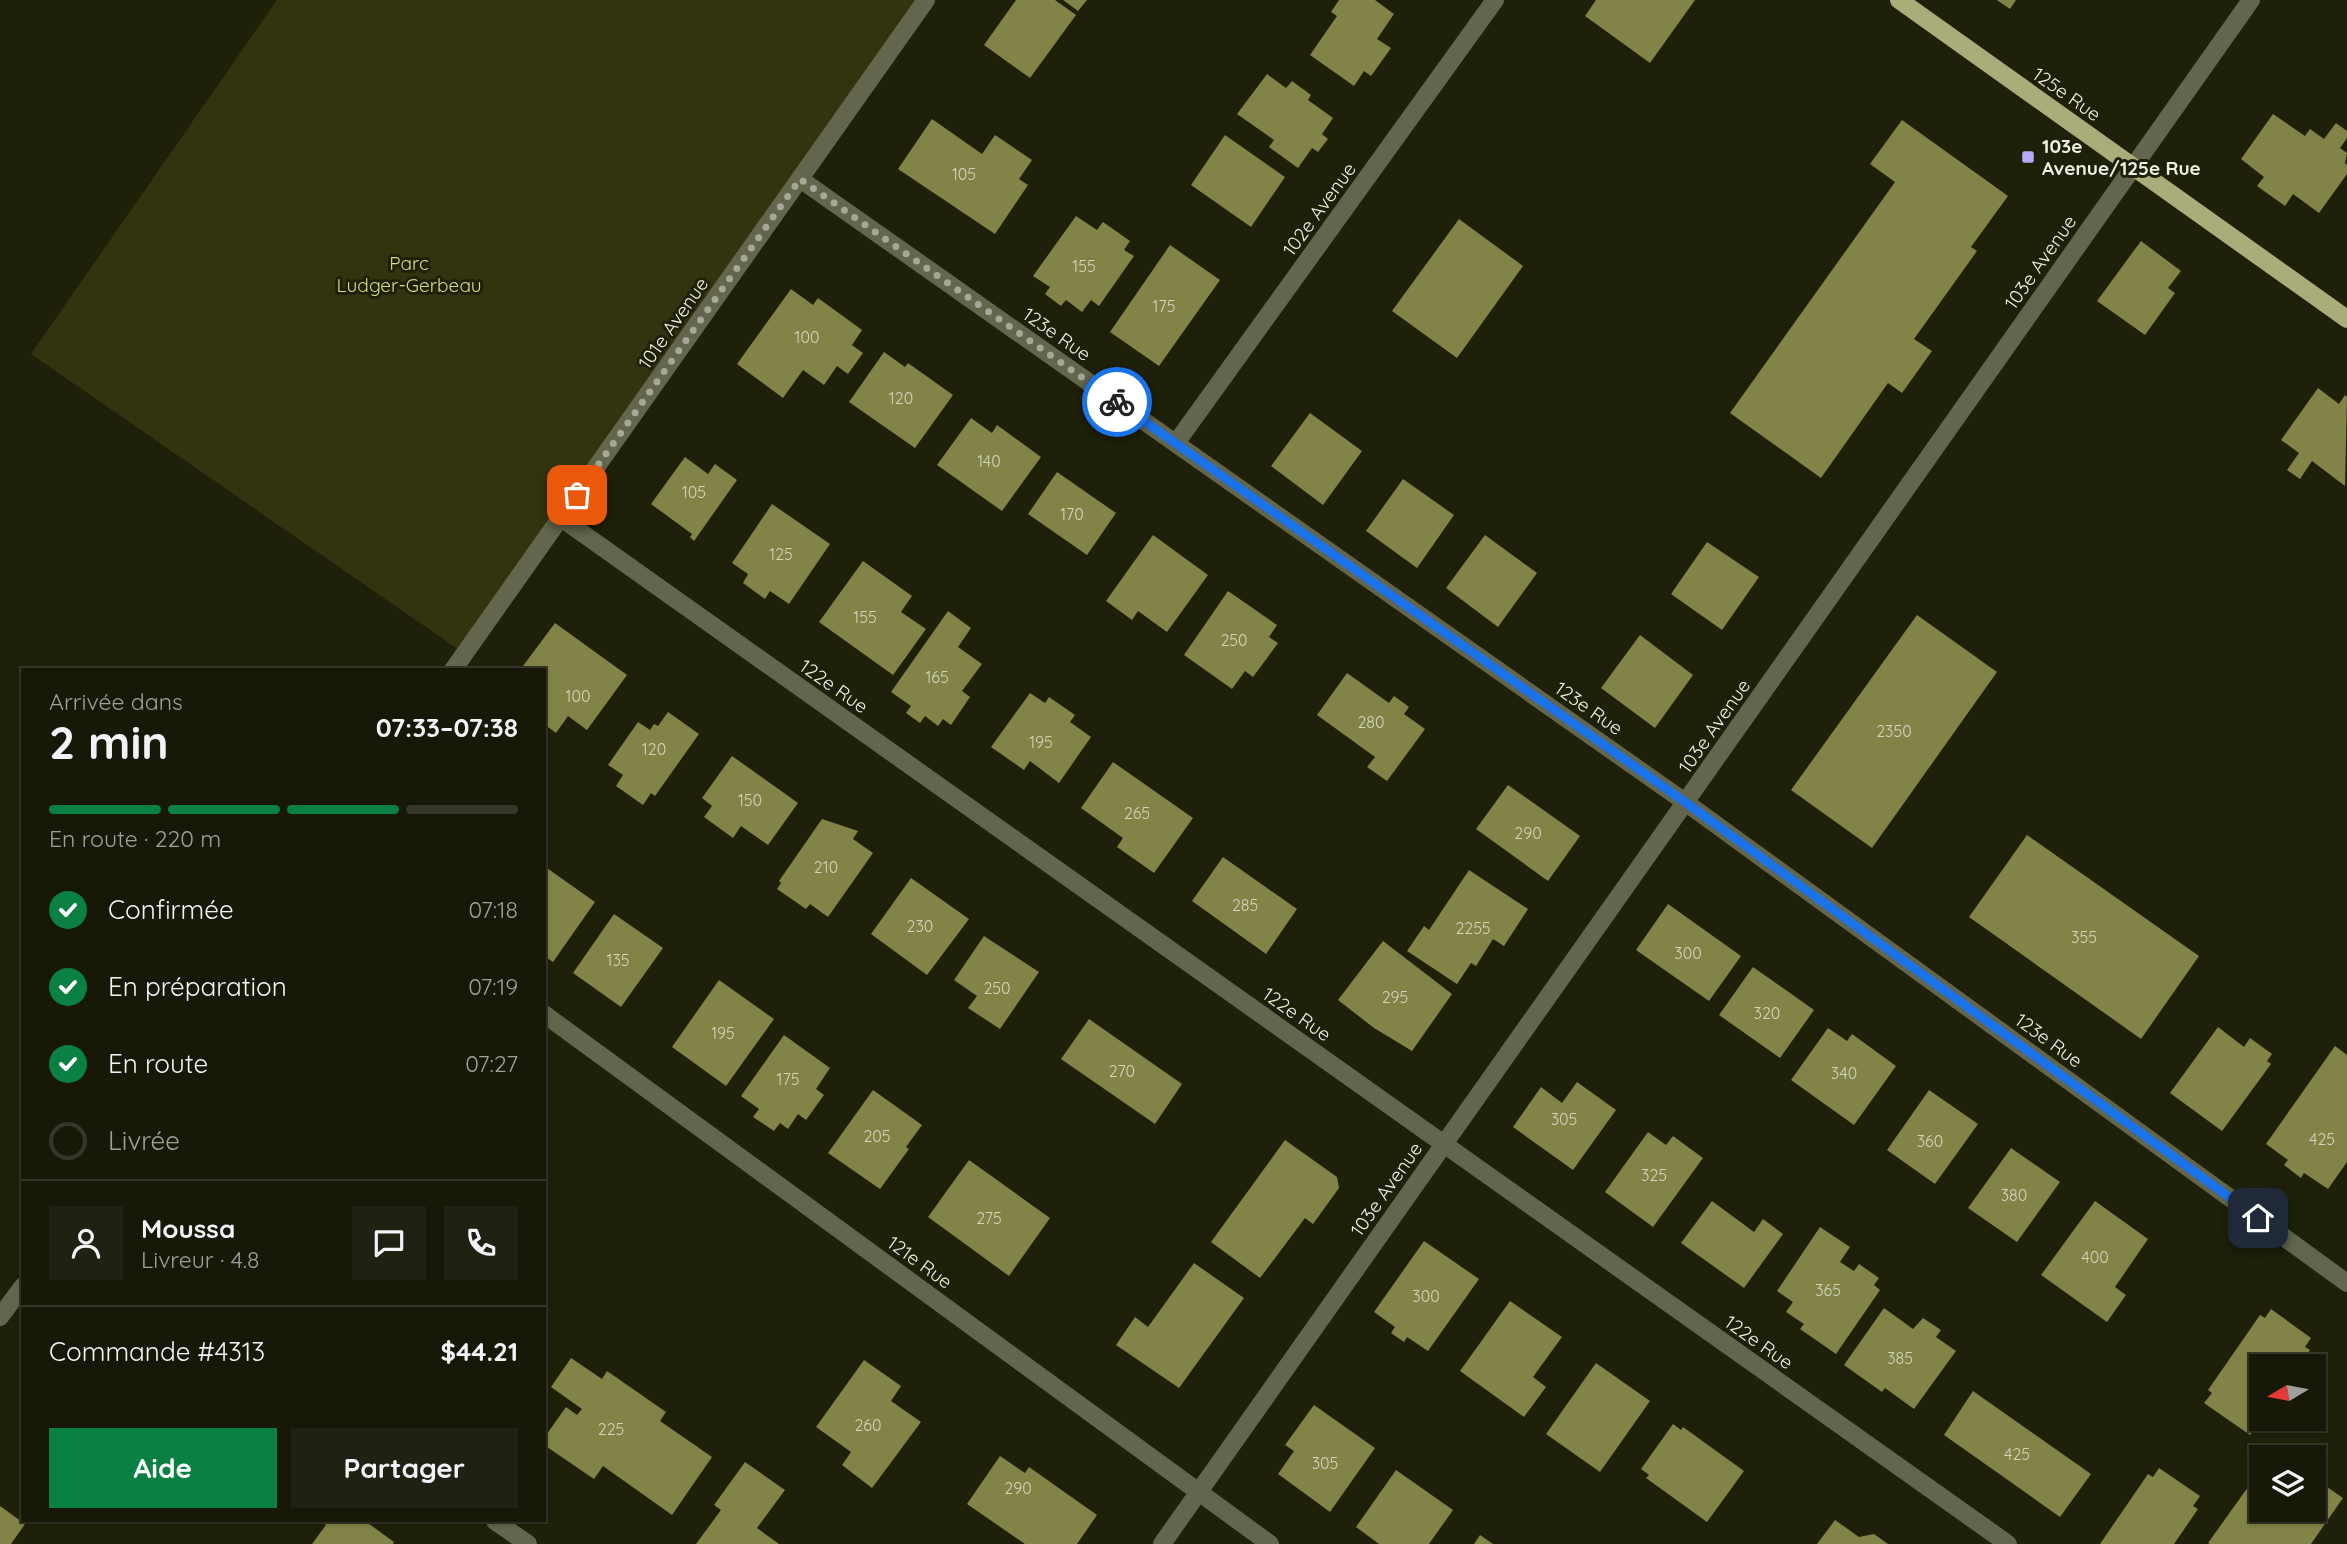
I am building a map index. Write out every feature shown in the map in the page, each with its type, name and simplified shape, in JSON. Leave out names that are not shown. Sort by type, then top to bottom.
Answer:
[{"type":"main road","name":"125e Rue","points":[[1899,0],[2347,319]]},
{"type":"street","name":"101e Avenue","points":[[454,668],[926,0]]},
{"type":"street","name":"102e Avenue","points":[[1177,443],[1495,0]]},
{"type":"street","name":"103e Avenue","points":[[1162,1544],[2251,0]]},
{"type":"street","name":"123e Rue","points":[[800,179],[1685,802],[2347,1283]]},
{"type":"street","name":"122e Rue","points":[[561,518],[2008,1544]]},
{"type":"street","name":"121e Rue","points":[[546,1015],[1270,1544]]},
{"type":"street","points":[[0,1317],[21,1289]]},
{"type":"street","points":[[496,1522],[528,1544]]},
{"type":"green space","name":"Parc Ludger-Gerbeau","points":[[277,0],[926,0],[465,654],[31,354]]},
{"type":"building","points":[[1016,0],[1055,0],[1076,15],[1030,78],[984,45]]},
{"type":"building","points":[[1063,0],[1087,0],[1078,11]]},
{"type":"building","points":[[1339,0],[1375,0],[1394,14],[1377,39],[1391,48],[1371,76],[1364,71],[1354,86],[1310,55],[1337,16],[1331,12]]},
{"type":"building","points":[[1596,0],[1695,0],[1650,63],[1585,16]]},
{"type":"building","points":[[1997,0],[2016,0],[2010,9]]},
{"type":"building","points":[[1267,74],[1286,88],[1292,81],[1311,95],[1308,100],[1333,118],[1322,134],[1328,139],[1318,152],[1312,148],[1298,168],[1269,147],[1274,140],[1237,114]]},
{"type":"building","points":[[2273,114],[2305,136],[2310,129],[2324,139],[2336,123],[2347,131],[2347,138],[2340,148],[2347,153],[2347,174],[2319,213],[2293,194],[2285,206],[2257,186],[2264,177],[2241,159]]},
{"type":"building","points":[[932,119],[982,154],[995,135],[1032,160],[1019,179],[1028,185],[995,234],[898,169]]},
{"type":"building","points":[[1902,120],[2008,196],[1971,247],[1977,251],[1914,339],[1932,351],[1902,393],[1888,383],[1821,478],[1730,413],[1895,182],[1870,164]]},
{"type":"building","points":[[1225,135],[1285,177],[1251,227],[1191,185]]},
{"type":"building","points":[[1076,216],[1097,230],[1103,222],[1130,241],[1124,250],[1134,256],[1099,306],[1091,300],[1082,312],[1066,300],[1061,306],[1045,294],[1050,287],[1033,276]]},
{"type":"building","points":[[1459,219],[1523,266],[1457,358],[1392,311]]},
{"type":"building","points":[[2141,241],[2181,271],[2168,288],[2175,293],[2145,335],[2097,301]]},
{"type":"building","points":[[1170,245],[1220,280],[1159,366],[1110,332]]},
{"type":"building","points":[[791,289],[813,305],[818,298],[862,330],[852,345],[863,353],[848,374],[837,366],[824,385],[803,370],[783,398],[737,364]]},
{"type":"building","points":[[884,352],[905,367],[908,363],[953,395],[915,448],[849,402]]},
{"type":"building","points":[[2318,388],[2339,404],[2345,395],[2347,397],[2345,486],[2312,461],[2300,479],[2287,470],[2299,453],[2281,440]]},
{"type":"building","points":[[1310,413],[1362,451],[1323,505],[1271,466]]},
{"type":"building","points":[[971,418],[992,433],[997,425],[1041,457],[1002,511],[937,465]]},
{"type":"building","points":[[685,457],[708,474],[715,464],[737,480],[694,541],[690,537],[692,534],[651,504]]},
{"type":"building","points":[[1057,472],[1116,513],[1087,555],[1028,514]]},
{"type":"building","points":[[1403,479],[1454,515],[1417,568],[1366,531]]},
{"type":"building","points":[[772,504],[830,544],[789,604],[770,591],[765,599],[743,583],[748,574],[732,563]]},
{"type":"building","points":[[1153,535],[1208,575],[1167,632],[1138,611],[1132,620],[1106,601]]},
{"type":"building","points":[[1485,535],[1537,573],[1498,627],[1446,588]]},
{"type":"building","points":[[1707,542],[1759,577],[1722,630],[1671,594]]},
{"type":"building","points":[[863,561],[912,596],[901,612],[926,629],[893,675],[819,622]]},
{"type":"building","points":[[1228,591],[1277,625],[1269,637],[1278,643],[1253,677],[1245,671],[1232,689],[1184,655]]},
{"type":"building","points":[[948,611],[971,628],[958,647],[982,664],[962,691],[970,697],[951,725],[943,719],[938,726],[925,716],[920,723],[906,713],[911,706],[891,692]]},
{"type":"building","points":[[1917,615],[1997,672],[1872,848],[1791,790]]},
{"type":"building","points":[[555,623],[627,675],[587,730],[568,716],[556,733],[546,726],[546,668],[521,668]]},
{"type":"building","points":[[1640,635],[1693,675],[1655,728],[1601,688]]},
{"type":"building","points":[[1347,673],[1389,703],[1394,696],[1409,707],[1404,714],[1425,729],[1387,781],[1367,767],[1375,757],[1317,715]]},
{"type":"building","points":[[1030,693],[1045,703],[1049,697],[1075,715],[1070,722],[1091,737],[1059,783],[1030,761],[1024,770],[991,747]]},
{"type":"building","points":[[668,712],[699,734],[655,796],[651,793],[643,805],[616,786],[623,775],[608,765],[638,722],[650,730],[654,724],[658,726]]},
{"type":"building","points":[[732,756],[798,803],[768,845],[741,826],[733,838],[704,817],[712,806],[702,798]]},
{"type":"building","points":[[1113,762],[1193,818],[1154,873],[1117,847],[1123,838],[1081,808]]},
{"type":"building","points":[[1508,785],[1580,836],[1548,881],[1476,829]]},
{"type":"building","points":[[822,819],[858,831],[853,839],[873,853],[828,917],[810,904],[806,909],[777,889],[781,883],[779,881]]},
{"type":"building","points":[[2027,835],[2199,956],[2141,1039],[1969,917]]},
{"type":"building","points":[[1223,857],[1297,909],[1266,954],[1192,901]]},
{"type":"building","points":[[546,867],[595,902],[553,962],[546,957]]},
{"type":"building","points":[[1469,870],[1528,909],[1504,946],[1493,939],[1476,966],[1471,963],[1457,984],[1407,951],[1424,926],[1429,930]]},
{"type":"building","points":[[911,878],[969,919],[927,975],[871,934]]},
{"type":"building","points":[[1668,904],[1741,956],[1709,1001],[1636,950]]},
{"type":"building","points":[[614,914],[663,948],[621,1007],[573,973]]},
{"type":"building","points":[[984,936],[1039,972],[1000,1029],[968,1008],[977,996],[954,980]]},
{"type":"building","points":[[1383,941],[1452,994],[1412,1051],[1374,1028],[1338,1000]]},
{"type":"building","points":[[1753,967],[1814,1010],[1780,1058],[1719,1015]]},
{"type":"building","points":[[719,980],[774,1019],[726,1086],[672,1047]]},
{"type":"building","points":[[1089,1019],[1182,1084],[1155,1124],[1061,1059]]},
{"type":"building","points":[[2218,1027],[2244,1047],[2250,1038],[2272,1054],[2267,1061],[2271,1064],[2222,1131],[2170,1093]]},
{"type":"building","points":[[1828,1028],[1847,1041],[1852,1034],[1896,1066],[1854,1125],[1791,1080]]},
{"type":"building","points":[[784,1035],[830,1068],[816,1089],[824,1095],[806,1120],[798,1114],[788,1129],[780,1123],[774,1131],[753,1117],[759,1109],[741,1096]]},
{"type":"building","points":[[2335,1046],[2347,1055],[2347,1162],[2328,1189],[2304,1173],[2301,1178],[2284,1165],[2288,1160],[2266,1144]]},
{"type":"building","points":[[1577,1082],[1616,1110],[1573,1170],[1513,1127],[1541,1087],[1562,1103]]},
{"type":"building","points":[[873,1090],[922,1125],[906,1147],[909,1149],[880,1189],[828,1153]]},
{"type":"building","points":[[1929,1090],[1978,1124],[1935,1184],[1887,1150]]},
{"type":"building","points":[[1648,1132],[1666,1145],[1673,1136],[1703,1158],[1653,1227],[1605,1192]]},
{"type":"building","points":[[1285,1140],[1337,1177],[1339,1188],[1313,1224],[1305,1218],[1260,1278],[1211,1242]]},
{"type":"building","points":[[2011,1148],[2060,1182],[2017,1242],[1968,1208]]},
{"type":"building","points":[[969,1160],[1050,1218],[1009,1276],[928,1217]]},
{"type":"building","points":[[1712,1201],[1754,1232],[1763,1219],[1783,1234],[1744,1288],[1681,1243]]},
{"type":"building","points":[[2095,1201],[2148,1239],[2115,1287],[2126,1295],[2107,1322],[2041,1275]]},
{"type":"building","points":[[1820,1227],[1850,1247],[1840,1262],[1854,1271],[1859,1264],[1879,1278],[1874,1285],[1880,1290],[1836,1354],[1800,1329],[1804,1324],[1786,1312],[1793,1302],[1777,1291]]},
{"type":"building","points":[[1424,1241],[1479,1279],[1428,1351],[1407,1337],[1404,1342],[1391,1333],[1395,1327],[1374,1312]]},
{"type":"building","points":[[1194,1263],[1244,1298],[1179,1388],[1116,1345],[1135,1317],[1148,1327]]},
{"type":"building","points":[[1510,1301],[1562,1337],[1533,1377],[1546,1387],[1524,1417],[1460,1371]]},
{"type":"building","points":[[1884,1308],[1913,1329],[1923,1318],[1941,1330],[1936,1337],[1956,1351],[1914,1409],[1885,1388],[1882,1392],[1844,1365]]},
{"type":"building","points":[[2271,1309],[2311,1338],[2305,1347],[2310,1350],[2307,1354],[2249,1354],[2250,1435],[2204,1403],[2212,1393],[2208,1390],[2260,1315],[2265,1318]]},
{"type":"building","points":[[571,1358],[602,1379],[607,1371],[666,1412],[660,1421],[712,1457],[672,1515],[603,1466],[594,1479],[546,1446],[546,1435],[566,1407],[577,1415],[582,1409],[551,1387]]},
{"type":"building","points":[[864,1360],[901,1386],[891,1401],[921,1422],[872,1488],[842,1465],[851,1452],[816,1427]]},
{"type":"building","points":[[1596,1363],[1650,1401],[1600,1472],[1546,1434]]},
{"type":"building","points":[[1973,1391],[2091,1474],[2060,1517],[1944,1435]]},
{"type":"building","points":[[1314,1405],[1375,1448],[1330,1512],[1278,1474],[1294,1451],[1285,1445]]},
{"type":"building","points":[[1673,1424],[1681,1430],[1683,1427],[1744,1471],[1707,1522],[1646,1478],[1649,1475],[1641,1469]]},
{"type":"building","points":[[1000,1456],[1025,1473],[1029,1467],[1097,1515],[1077,1544],[1025,1544],[967,1504]]},
{"type":"building","points":[[745,1462],[785,1490],[757,1528],[779,1544],[696,1544],[721,1510],[714,1505]]},
{"type":"building","points":[[2159,1468],[2200,1496],[2193,1506],[2198,1509],[2174,1544],[2100,1544],[2148,1474],[2153,1477]]},
{"type":"building","points":[[1396,1470],[1453,1510],[1429,1544],[1379,1544],[1356,1527]]},
{"type":"building","points":[[2249,1486],[2249,1522],[2326,1522],[2326,1486],[2343,1498],[2311,1544],[2208,1543]]},
{"type":"building","points":[[0,1506],[25,1524],[11,1544],[0,1544]]},
{"type":"building","points":[[1835,1520],[1859,1537],[1874,1534],[1888,1544],[1817,1544]]},
{"type":"building","points":[[366,1522],[394,1542],[312,1544],[326,1525],[324,1524]]},
{"type":"building","points":[[1480,1535],[1493,1544],[1474,1544]]},
{"type":"way so far","points":[[577,495],[800,179],[1117,402]]},
{"type":"place","name":"103e Avenue/125e Rue","points":[[2028,157]]},
{"type":"route","points":[[1117,402],[1685,802],[2258,1218]]}]
